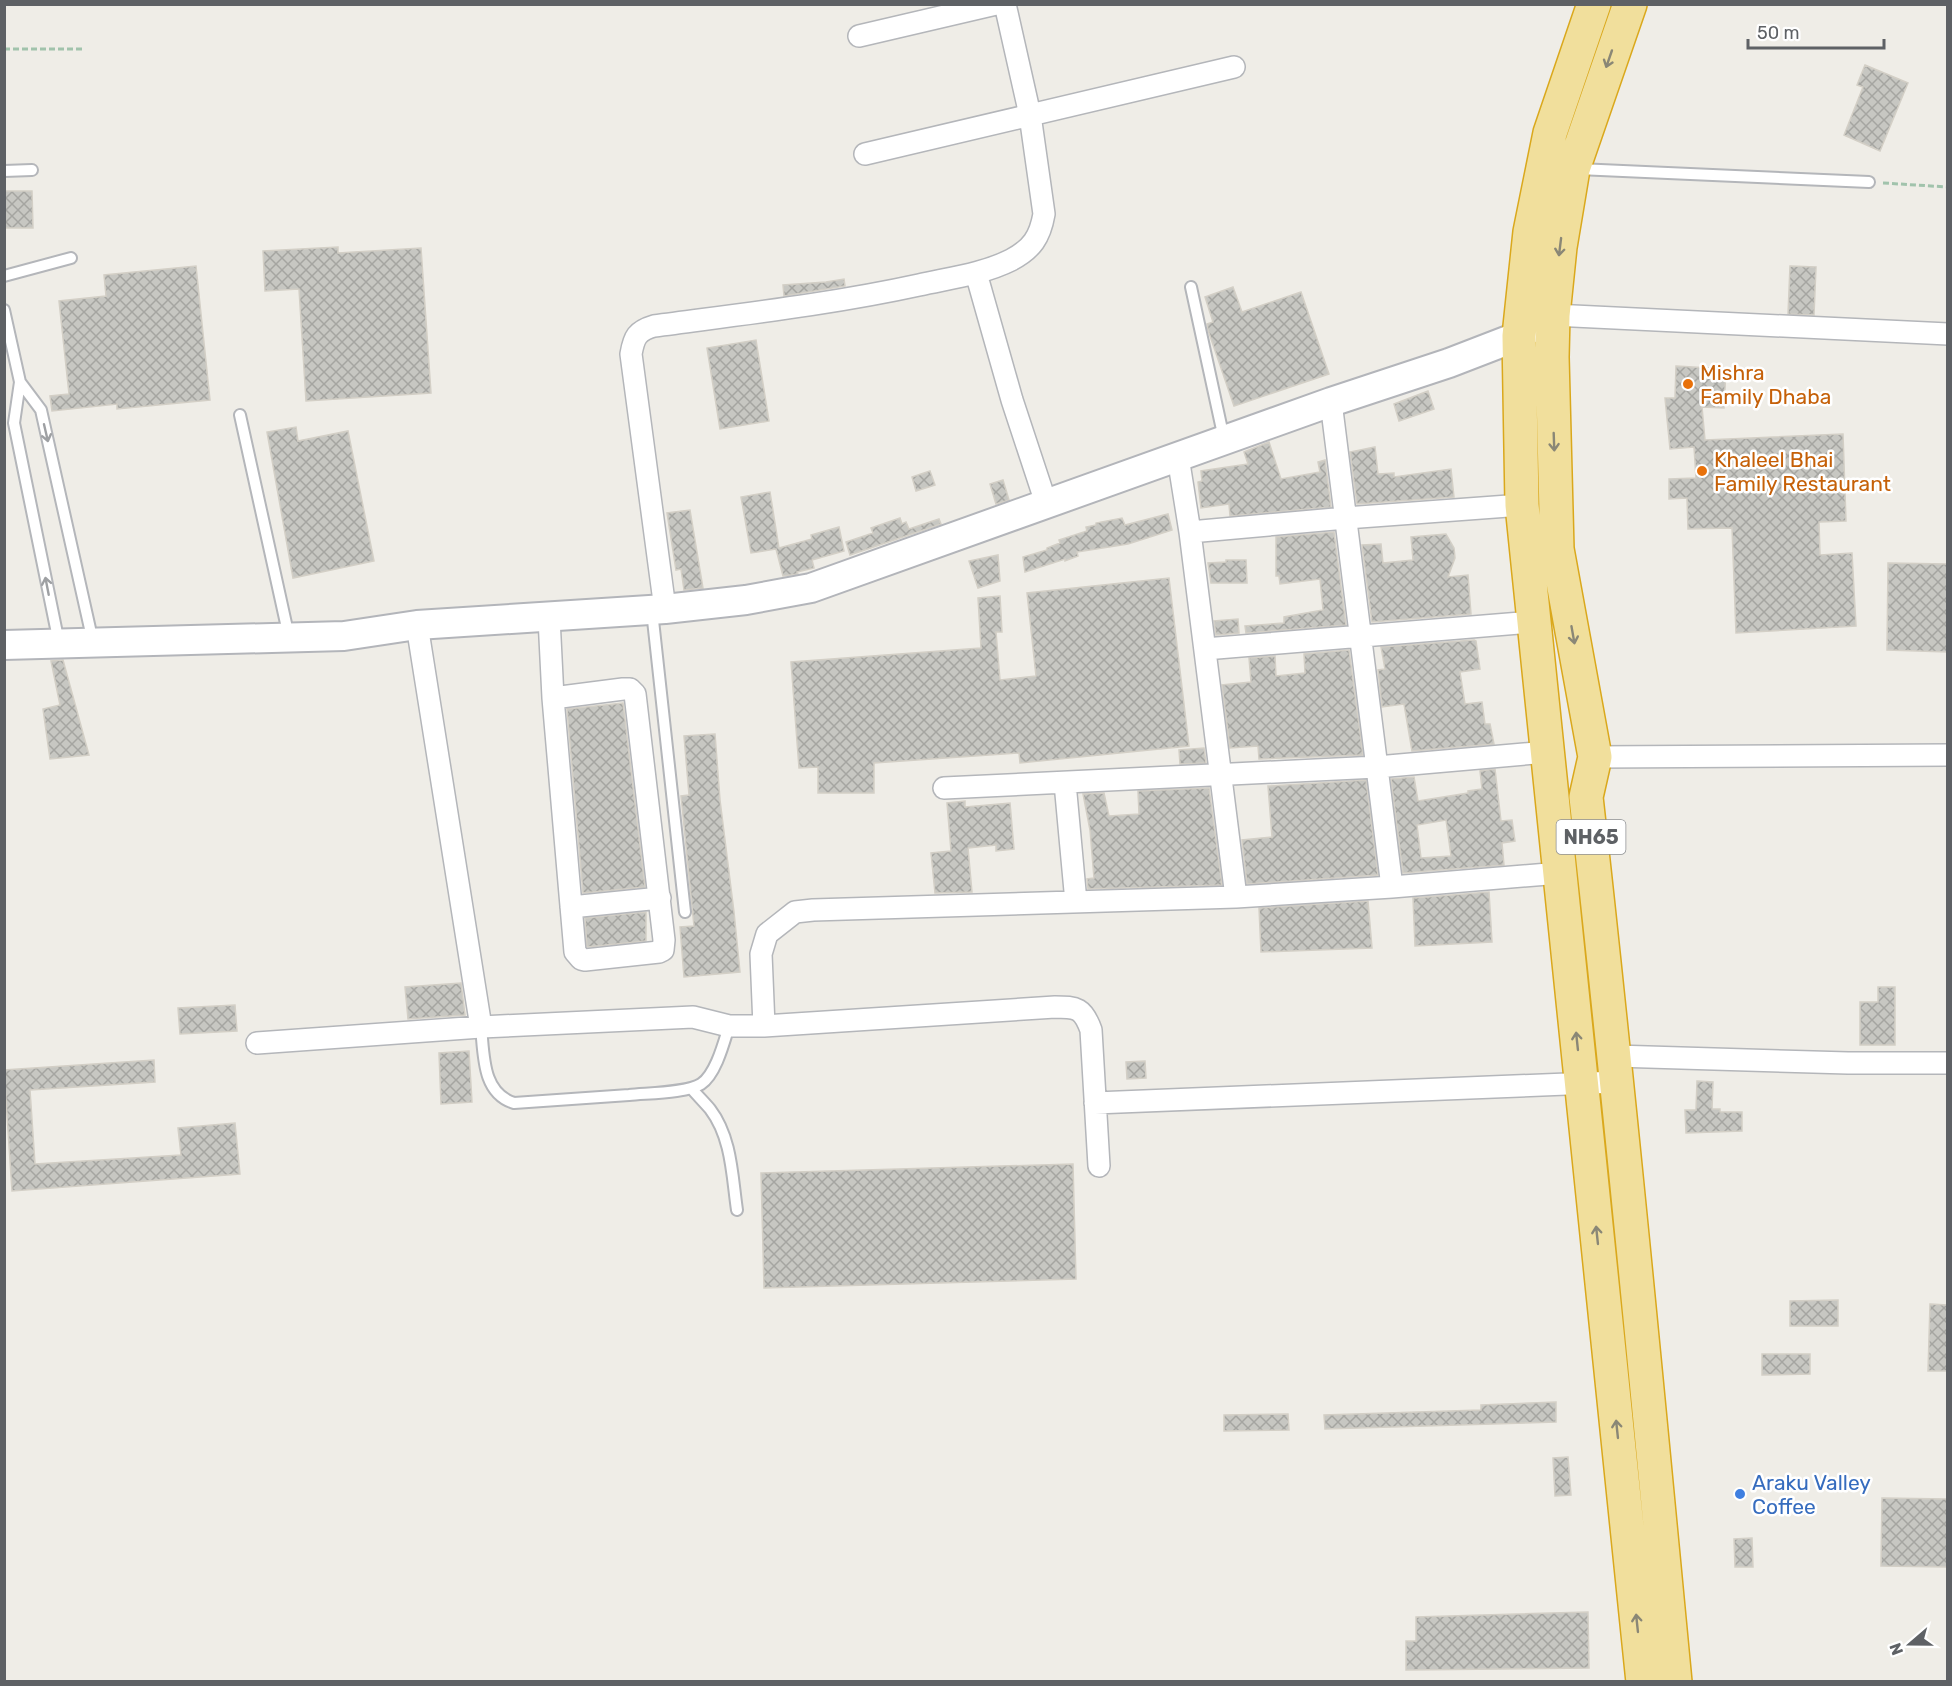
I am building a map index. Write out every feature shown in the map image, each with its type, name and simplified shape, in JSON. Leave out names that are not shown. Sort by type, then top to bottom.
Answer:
[{"type":"highway","name":"NH65","points":[[1594,4],[1550,133],[1530,232],[1519,336],[1522,505],[1643,1682]]},
{"type":"highway","name":"NH65","points":[[1629,4],[1581,140],[1573,169],[1560,247],[1553,315],[1552,357],[1557,549],[1595,757],[1586,798],[1676,1682]]},
{"type":"main road","points":[[4,645],[344,636],[417,625],[659,610],[746,600],[811,588],[1331,402],[1449,363],[1519,336],[1553,315]]},
{"type":"street","points":[[859,36],[996,4]]},
{"type":"street","points":[[659,610],[631,354],[638,334],[654,326],[857,298],[976,273],[1011,260],[1027,249],[1036,240],[1041,230],[1044,214],[1030,115],[1005,4]]},
{"type":"street","points":[[865,154],[1234,67]]},
{"type":"street","points":[[976,273],[1012,400],[1047,503]]},
{"type":"street","points":[[1553,315],[1947,334]]},
{"type":"street","points":[[1331,402],[1392,887]]},
{"type":"street","points":[[1178,456],[1190,532],[1236,897]]},
{"type":"street","points":[[1190,532],[1522,505]]},
{"type":"street","points":[[549,618],[554,698],[575,952],[585,960],[659,952],[663,950],[664,940],[635,694],[630,689],[623,689],[554,698]]},
{"type":"street","points":[[1205,649],[1533,622]]},
{"type":"street","points":[[417,625],[480,1027]]},
{"type":"street","points":[[944,788],[1377,767],[1547,752]]},
{"type":"street","points":[[1595,757],[1947,755]]},
{"type":"street","points":[[1065,783],[1076,902]]},
{"type":"street","points":[[764,1026],[761,954],[767,934],[795,912],[1236,897],[1560,873]]},
{"type":"street","points":[[572,907],[660,898]]},
{"type":"street","points":[[257,1043],[480,1027],[693,1017],[729,1026],[764,1026],[1072,1007],[1082,1012],[1091,1029],[1099,1166]]},
{"type":"street","points":[[1095,1103],[1581,1083],[1615,1069],[1947,1063]]},
{"type":"lane","points":[[1573,169],[1869,182]]},
{"type":"lane","points":[[4,171],[32,170]]},
{"type":"lane","points":[[4,276],[71,258]]},
{"type":"lane","points":[[1191,286],[1225,441]]},
{"type":"lane","points":[[4,310],[20,382],[14,423],[59,643]]},
{"type":"lane","points":[[20,382],[41,410],[93,642]]},
{"type":"lane","points":[[240,415],[289,637]]},
{"type":"lane","points":[[659,610],[685,912]]},
{"type":"lane","points":[[480,1027],[490,1083],[505,1100],[514,1103],[691,1088],[701,1084],[716,1064],[729,1026]]},
{"type":"lane","points":[[691,1088],[711,1110],[723,1132],[729,1150],[737,1210]]},
{"type":"path","points":[[4,48],[82,49]]},
{"type":"path","points":[[1869,182],[1947,187]]},
{"type":"building","points":[[1865,65],[1908,83],[1880,151],[1844,135],[1863,87],[1857,85]]},
{"type":"building","points":[[4,191],[32,191],[33,228],[4,228]]},
{"type":"building","points":[[338,247],[338,253],[421,248],[431,393],[306,401],[299,289],[265,291],[263,251]]},
{"type":"building","points":[[196,266],[210,400],[117,409],[117,404],[52,411],[50,396],[69,394],[59,301],[106,296],[104,275]]},
{"type":"building","points":[[1790,266],[1816,267],[1814,315],[1788,314]]},
{"type":"building","points":[[844,279],[845,286],[784,296],[783,285]]},
{"type":"building","points":[[1233,287],[1242,312],[1301,292],[1329,374],[1234,406],[1208,330],[1207,324],[1213,322],[1205,297]]},
{"type":"building","points":[[756,340],[769,421],[720,429],[707,348]]},
{"type":"building","points":[[1676,366],[1726,369],[1724,408],[1702,407],[1705,440],[1843,434],[1846,521],[1819,522],[1820,555],[1852,553],[1856,626],[1736,633],[1732,528],[1688,529],[1687,498],[1669,499],[1669,479],[1696,478],[1694,447],[1670,449],[1665,398],[1675,398]]},
{"type":"building","points":[[1428,391],[1434,409],[1399,421],[1394,404]]},
{"type":"building","points":[[296,427],[298,441],[348,431],[374,561],[293,578],[267,432]]},
{"type":"building","points":[[1269,442],[1281,479],[1320,472],[1318,462],[1325,460],[1331,507],[1230,516],[1229,504],[1201,508],[1198,482],[1202,481],[1201,471],[1248,464],[1244,452]]},
{"type":"building","points":[[1375,447],[1378,474],[1394,473],[1394,477],[1451,469],[1454,497],[1357,504],[1350,452]]},
{"type":"building","points":[[930,471],[935,485],[916,491],[912,477]]},
{"type":"building","points":[[1003,480],[1009,500],[996,504],[990,484]]},
{"type":"building","points":[[770,492],[779,548],[812,539],[811,535],[839,527],[844,551],[812,560],[814,568],[797,572],[798,574],[783,576],[776,549],[751,553],[741,497]]},
{"type":"building","points":[[690,510],[703,588],[684,590],[681,569],[676,570],[667,513]]},
{"type":"building","points":[[1168,514],[1172,530],[1128,544],[1077,552],[1078,556],[1065,561],[1065,559],[1025,572],[1023,557],[1047,550],[1060,543],[1059,540],[1087,531],[1086,527],[1122,518],[1125,525]]},
{"type":"building","points":[[900,518],[902,524],[906,522],[909,529],[939,519],[941,524],[850,555],[846,542],[873,533],[871,528]]},
{"type":"building","points":[[1334,532],[1346,625],[1246,633],[1245,626],[1284,623],[1284,617],[1323,610],[1320,579],[1280,584],[1279,576],[1276,576],[1276,537]]},
{"type":"building","points":[[1446,534],[1454,548],[1455,558],[1448,577],[1468,575],[1471,614],[1372,622],[1362,545],[1381,544],[1383,563],[1413,560],[1411,537]]},
{"type":"building","points":[[998,555],[1000,581],[978,588],[969,561]]},
{"type":"building","points":[[1226,560],[1246,560],[1247,583],[1211,583],[1208,563],[1226,562]]},
{"type":"building","points":[[1888,563],[1947,564],[1947,652],[1887,650]]},
{"type":"building","points":[[1169,578],[1189,746],[1020,763],[1019,753],[874,763],[874,793],[818,793],[818,767],[799,768],[791,662],[981,648],[978,598],[1000,596],[1002,632],[996,632],[1000,680],[1036,676],[1027,593]]},
{"type":"building","points":[[1238,619],[1239,633],[1216,635],[1214,621]]},
{"type":"building","points":[[1474,640],[1480,669],[1460,672],[1465,704],[1482,702],[1485,724],[1490,724],[1494,744],[1412,751],[1404,704],[1382,707],[1378,670],[1385,669],[1381,647]]},
{"type":"building","points":[[1349,650],[1363,755],[1259,759],[1258,746],[1230,748],[1222,685],[1251,682],[1249,658],[1275,656],[1276,676],[1305,673],[1304,654]]},
{"type":"building","points":[[63,660],[89,755],[50,759],[43,709],[60,705],[51,661]]},
{"type":"building","points":[[623,703],[645,887],[583,893],[567,709]]},
{"type":"building","points":[[715,734],[720,800],[740,972],[684,977],[680,927],[694,926],[681,796],[689,795],[684,736]]},
{"type":"building","points":[[1204,748],[1206,763],[1180,764],[1179,750]]},
{"type":"building","points":[[1495,769],[1501,821],[1512,820],[1515,841],[1502,843],[1504,865],[1403,873],[1391,779],[1414,777],[1418,801],[1482,789],[1480,771]],"holes":[[[1446,820],[1451,856],[1421,858],[1417,825]]]},
{"type":"building","points":[[1366,780],[1378,875],[1247,884],[1242,840],[1272,837],[1268,786]]},
{"type":"building","points":[[1209,788],[1222,885],[1088,889],[1087,879],[1094,878],[1090,830],[1083,794],[1104,793],[1109,816],[1139,814],[1138,791]]},
{"type":"building","points":[[965,801],[965,807],[1010,803],[1014,849],[996,851],[996,845],[968,848],[972,892],[935,893],[931,853],[951,851],[947,803]]},
{"type":"building","points":[[1489,892],[1492,942],[1415,946],[1413,898]]},
{"type":"building","points":[[1368,901],[1372,948],[1261,952],[1259,908]]},
{"type":"building","points":[[646,912],[646,941],[587,947],[585,918]]},
{"type":"building","points":[[461,983],[465,1015],[408,1019],[405,987]]},
{"type":"building","points":[[1878,987],[1895,987],[1895,1045],[1860,1045],[1860,1002],[1878,1002]]},
{"type":"building","points":[[235,1005],[237,1031],[180,1034],[178,1008]]},
{"type":"building","points":[[469,1051],[472,1102],[441,1104],[439,1053]]},
{"type":"building","points":[[154,1060],[155,1082],[30,1090],[35,1164],[181,1155],[178,1128],[235,1123],[240,1174],[12,1191],[4,1070]]},
{"type":"building","points":[[1145,1061],[1146,1078],[1127,1079],[1126,1062]]},
{"type":"building","points":[[1697,1081],[1713,1082],[1712,1109],[1720,1109],[1720,1112],[1742,1112],[1742,1131],[1686,1133],[1685,1110],[1696,1110]]},
{"type":"building","points":[[1073,1164],[1076,1279],[764,1288],[761,1173]]},
{"type":"building","points":[[1838,1300],[1838,1326],[1790,1326],[1790,1301]]},
{"type":"building","points":[[1930,1304],[1947,1305],[1947,1371],[1928,1371]]},
{"type":"building","points":[[1762,1354],[1810,1354],[1810,1374],[1762,1375]]},
{"type":"building","points":[[1556,1402],[1556,1422],[1325,1429],[1324,1415],[1481,1410],[1481,1405]]},
{"type":"building","points":[[1288,1414],[1289,1430],[1224,1431],[1224,1415]]},
{"type":"building","points":[[1568,1457],[1571,1495],[1555,1496],[1553,1458]]},
{"type":"building","points":[[1882,1498],[1947,1499],[1947,1567],[1881,1566]]},
{"type":"building","points":[[1752,1538],[1753,1567],[1735,1567],[1734,1539]]},
{"type":"building","points":[[1588,1612],[1589,1668],[1406,1670],[1406,1641],[1416,1641],[1416,1617]]},
{"type":"place","name":"Mishra Family Dhaba","points":[[1688,384]]},
{"type":"place","name":"Khaleel Bhai Family Restaurant","points":[[1702,471]]},
{"type":"place","name":"Araku Valley Coffee","points":[[1740,1494]]}]
